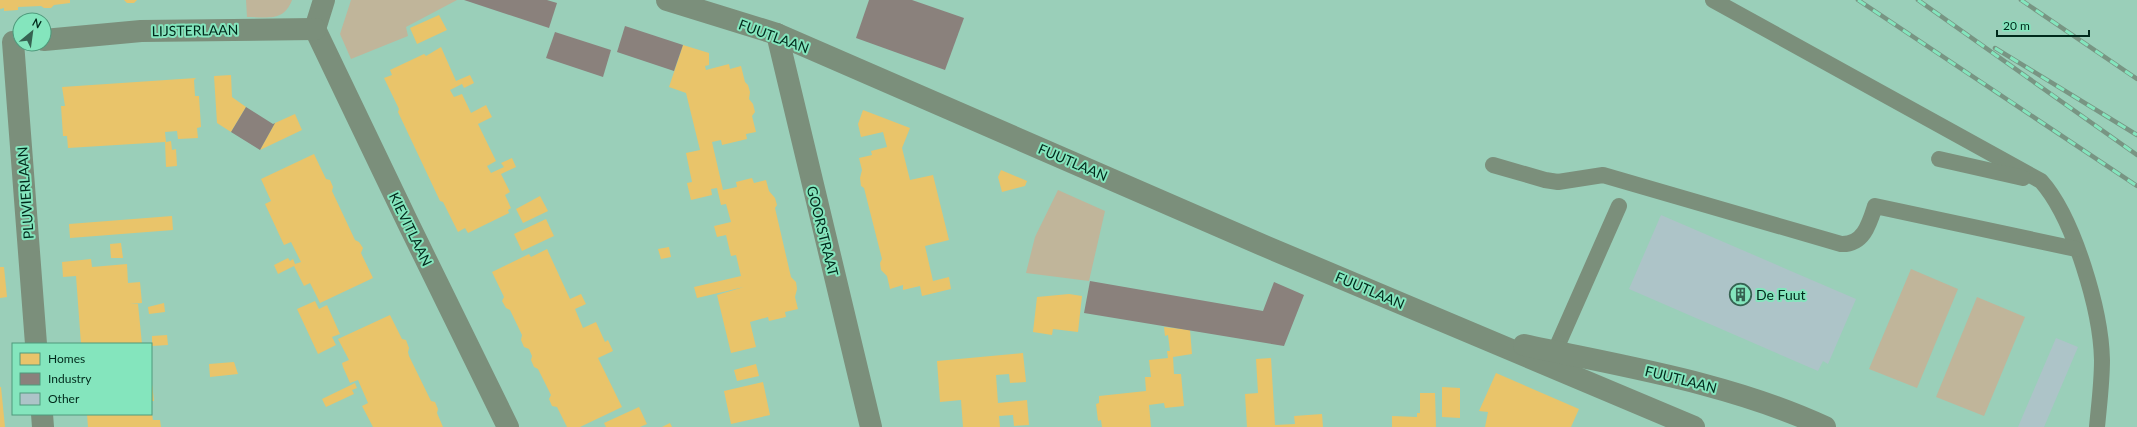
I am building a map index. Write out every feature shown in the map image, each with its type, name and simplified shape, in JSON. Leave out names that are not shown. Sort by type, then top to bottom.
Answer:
[{"type":"street","points":[[315,29],[324,0]]},
{"type":"street","name":"FUUTLAAN","points":[[667,0],[776,34],[1694,427]]},
{"type":"street","name":"LIJSTERLAAN","points":[[52,39],[141,31],[315,29]]},
{"type":"street","name":"KIEVITLAAN","points":[[315,29],[411,230],[508,427]]},
{"type":"street","name":"GOORSTRAAT","points":[[776,34],[871,427]]},
{"type":"street","name":"PLUVIERLAAN","points":[[11,42],[36,343]]},
{"type":"street","name":"FUUTLAAN","points":[[1474,334],[1679,377],[1753,398],[1818,425]]},
{"type":"street","points":[[42,415],[43,427]]},
{"type":"lane","points":[[1714,0],[2041,182],[2057,202],[2076,249],[2094,305],[2100,339],[2102,377],[2097,427]]},
{"type":"lane","points":[[1939,159],[2041,182]]},
{"type":"lane","points":[[1493,165],[1545,180],[1558,182],[1603,175],[1841,244],[1850,244],[1858,241],[1863,235],[1874,206],[2076,249]]},
{"type":"lane","points":[[1555,352],[1619,206]]},
{"type":"shaded area","points":[[246,0],[292,0],[289,7],[280,15],[274,17],[247,17]]},
{"type":"shaded area","points":[[351,0],[457,0],[406,27],[408,36],[351,59],[340,34]]},
{"type":"shaded area","points":[[1058,190],[1105,211],[1089,281],[1026,273],[1035,237]]},
{"type":"shaded area","points":[[1911,269],[1958,289],[1917,388],[1869,369]]},
{"type":"shaded area","points":[[1977,297],[2025,317],[1984,416],[1936,397]]},
{"type":"building: Homes","points":[[0,0],[70,0],[70,3],[54,5],[51,8],[44,8],[41,6],[18,7],[18,10],[4,11],[4,8],[0,9]]},
{"type":"building: Homes","points":[[124,0],[137,0],[134,3],[127,3]]},
{"type":"building: Homes","points":[[439,15],[447,30],[417,44],[410,28]]},
{"type":"building: Homes","points":[[683,45],[709,53],[709,65],[705,66],[706,70],[729,64],[730,69],[741,66],[745,82],[748,85],[750,92],[749,99],[753,104],[755,112],[752,116],[756,132],[746,134],[747,139],[722,145],[721,140],[712,142],[723,190],[737,187],[736,182],[752,178],[754,183],[766,180],[769,191],[775,198],[777,205],[775,208],[791,277],[796,282],[797,289],[795,297],[798,309],[785,312],[786,317],[769,321],[768,317],[750,322],[756,347],[731,353],[717,295],[744,287],[697,298],[694,287],[741,276],[736,255],[731,256],[726,235],[717,237],[714,226],[731,222],[726,204],[721,205],[717,188],[711,189],[712,195],[691,200],[687,183],[692,182],[686,153],[700,150],[686,93],[669,87]]},
{"type":"building: Homes","points":[[441,47],[456,81],[470,75],[474,83],[464,88],[462,84],[450,90],[454,97],[462,94],[471,113],[486,105],[492,117],[478,124],[496,161],[487,166],[491,173],[504,167],[501,163],[512,158],[516,167],[501,174],[510,192],[505,195],[511,208],[508,210],[509,213],[468,233],[465,228],[458,232],[443,202],[440,201],[398,112],[399,109],[384,78],[392,75],[390,70],[424,54],[426,56]]},
{"type":"building: Homes","points":[[231,75],[232,97],[246,107],[231,132],[217,123],[214,76]]},
{"type":"building: Homes","points":[[196,78],[194,80],[195,96],[199,96],[201,127],[197,128],[198,138],[178,139],[177,131],[165,132],[166,142],[171,141],[172,150],[176,149],[177,166],[166,167],[165,142],[68,148],[67,136],[63,136],[61,106],[65,106],[62,87]]},
{"type":"building: Homes","points":[[863,110],[910,128],[902,148],[910,180],[933,175],[949,240],[925,246],[933,281],[949,277],[951,289],[922,296],[920,286],[903,290],[903,285],[890,289],[887,276],[881,270],[880,263],[882,259],[864,188],[861,186],[860,178],[862,170],[859,158],[872,155],[871,151],[887,147],[883,132],[861,137],[858,124]]},
{"type":"building: Homes","points":[[295,114],[302,130],[260,150],[275,123]]},
{"type":"building: Homes","points":[[314,154],[326,179],[330,180],[333,187],[332,191],[355,240],[359,242],[363,248],[361,253],[373,278],[320,303],[310,283],[304,286],[294,266],[278,274],[274,265],[288,258],[290,261],[293,259],[295,264],[301,262],[291,242],[284,245],[265,204],[271,201],[261,179]]},
{"type":"building: Homes","points":[[1001,170],[1027,181],[1025,186],[1002,192],[998,177]]},
{"type":"building: Homes","points":[[540,196],[548,211],[523,223],[516,209]]},
{"type":"building: Homes","points":[[172,216],[173,230],[70,238],[69,224]]},
{"type":"building: Homes","points":[[546,219],[554,236],[522,251],[514,234]]},
{"type":"building: Homes","points":[[121,243],[123,258],[111,258],[110,244]]},
{"type":"building: Homes","points":[[669,247],[671,257],[661,259],[658,249]]},
{"type":"building: Homes","points":[[547,249],[570,299],[581,294],[586,304],[575,309],[583,328],[596,322],[605,342],[608,340],[613,351],[598,358],[622,407],[580,427],[567,427],[557,407],[552,406],[549,399],[551,395],[538,369],[534,367],[529,349],[524,347],[521,340],[522,335],[510,310],[506,308],[502,301],[504,297],[492,272],[529,254],[531,257]]},
{"type":"building: Homes","points":[[91,259],[92,267],[127,264],[128,283],[140,282],[142,303],[130,304],[138,304],[142,343],[81,343],[76,276],[63,277],[62,262]]},
{"type":"building: Homes","points":[[0,267],[4,267],[7,297],[0,298]]},
{"type":"building: Homes","points":[[1069,294],[1082,296],[1078,332],[1053,329],[1052,335],[1033,332],[1037,297]]},
{"type":"building: Homes","points":[[315,301],[319,309],[327,305],[340,334],[332,337],[336,345],[318,354],[297,309]]},
{"type":"building: Homes","points":[[164,303],[165,312],[149,314],[148,307]]},
{"type":"building: Homes","points":[[390,315],[402,339],[406,340],[409,348],[409,356],[431,401],[435,402],[438,409],[437,413],[443,427],[373,427],[362,406],[368,403],[358,380],[350,383],[342,363],[349,360],[338,339]]},
{"type":"building: Homes","points":[[1164,327],[1190,330],[1192,354],[1173,357],[1174,374],[1181,374],[1184,406],[1165,408],[1164,403],[1149,405],[1151,427],[1102,427],[1101,420],[1098,421],[1096,404],[1099,403],[1099,396],[1146,391],[1145,377],[1151,377],[1149,360],[1168,358],[1167,351],[1170,351],[1168,335],[1165,336]]},
{"type":"building: Homes","points":[[167,335],[168,345],[152,346],[152,336]]},
{"type":"building: Homes","points":[[1023,353],[1026,382],[1010,383],[1009,374],[996,375],[998,403],[1027,400],[1029,425],[1014,426],[1013,415],[999,416],[1000,427],[963,427],[961,400],[940,402],[937,361]]},
{"type":"building: Homes","points":[[1271,358],[1275,425],[1295,424],[1294,416],[1322,414],[1323,427],[1247,427],[1245,394],[1258,393],[1256,359]]},
{"type":"building: Homes","points":[[234,362],[238,374],[210,377],[209,364]]},
{"type":"building: Homes","points":[[756,364],[759,376],[737,381],[734,370]]},
{"type":"building: Homes","points":[[1496,373],[1579,409],[1571,427],[1485,427],[1488,412],[1479,411]]},
{"type":"building: Homes","points":[[763,382],[770,415],[731,424],[724,391]]},
{"type":"building: Homes","points":[[355,383],[357,388],[352,390],[354,394],[326,407],[322,399]]},
{"type":"building: Homes","points":[[152,384],[154,401],[152,401]]},
{"type":"building: Homes","points":[[1,387],[5,427],[0,427]]},
{"type":"building: Homes","points":[[1442,387],[1460,388],[1460,418],[1442,417]]},
{"type":"building: Homes","points":[[1420,393],[1435,393],[1436,427],[1392,427],[1392,416],[1417,417],[1417,413],[1420,413]]},
{"type":"building: Homes","points":[[639,407],[647,424],[640,427],[606,427],[604,423]]},
{"type":"building: Homes","points":[[152,414],[153,420],[160,420],[161,427],[88,427],[87,415]]},
{"type":"building: Homes","points":[[670,423],[672,427],[662,427]]},
{"type":"building: Industry","points":[[464,0],[547,0],[557,3],[549,28]]},
{"type":"building: Industry","points":[[869,0],[912,0],[964,18],[945,70],[856,38]]},
{"type":"building: Industry","points":[[625,26],[683,45],[674,71],[617,52]]},
{"type":"building: Industry","points":[[555,32],[611,50],[603,77],[546,58]]},
{"type":"building: Industry","points":[[246,107],[273,124],[275,123],[260,150],[231,132]]},
{"type":"building: Industry","points":[[1090,281],[1263,311],[1274,282],[1304,295],[1284,346],[1084,313]]},
{"type":"building: Other","name":"De Fuut","points":[[1661,215],[1856,299],[1828,364],[1823,361],[1818,371],[1629,289]]},
{"type":"building: Other","points":[[2056,338],[2078,347],[2044,427],[2018,427]]},
{"type":"railway","points":[[1858,0],[2137,186]]},
{"type":"railway","points":[[1918,0],[2137,155]]},
{"type":"railway","points":[[2021,0],[2137,79]]},
{"type":"railway","points":[[1995,48],[2137,135]]},
{"type":"place","name":"De Fuut","points":[[1741,294]]}]
